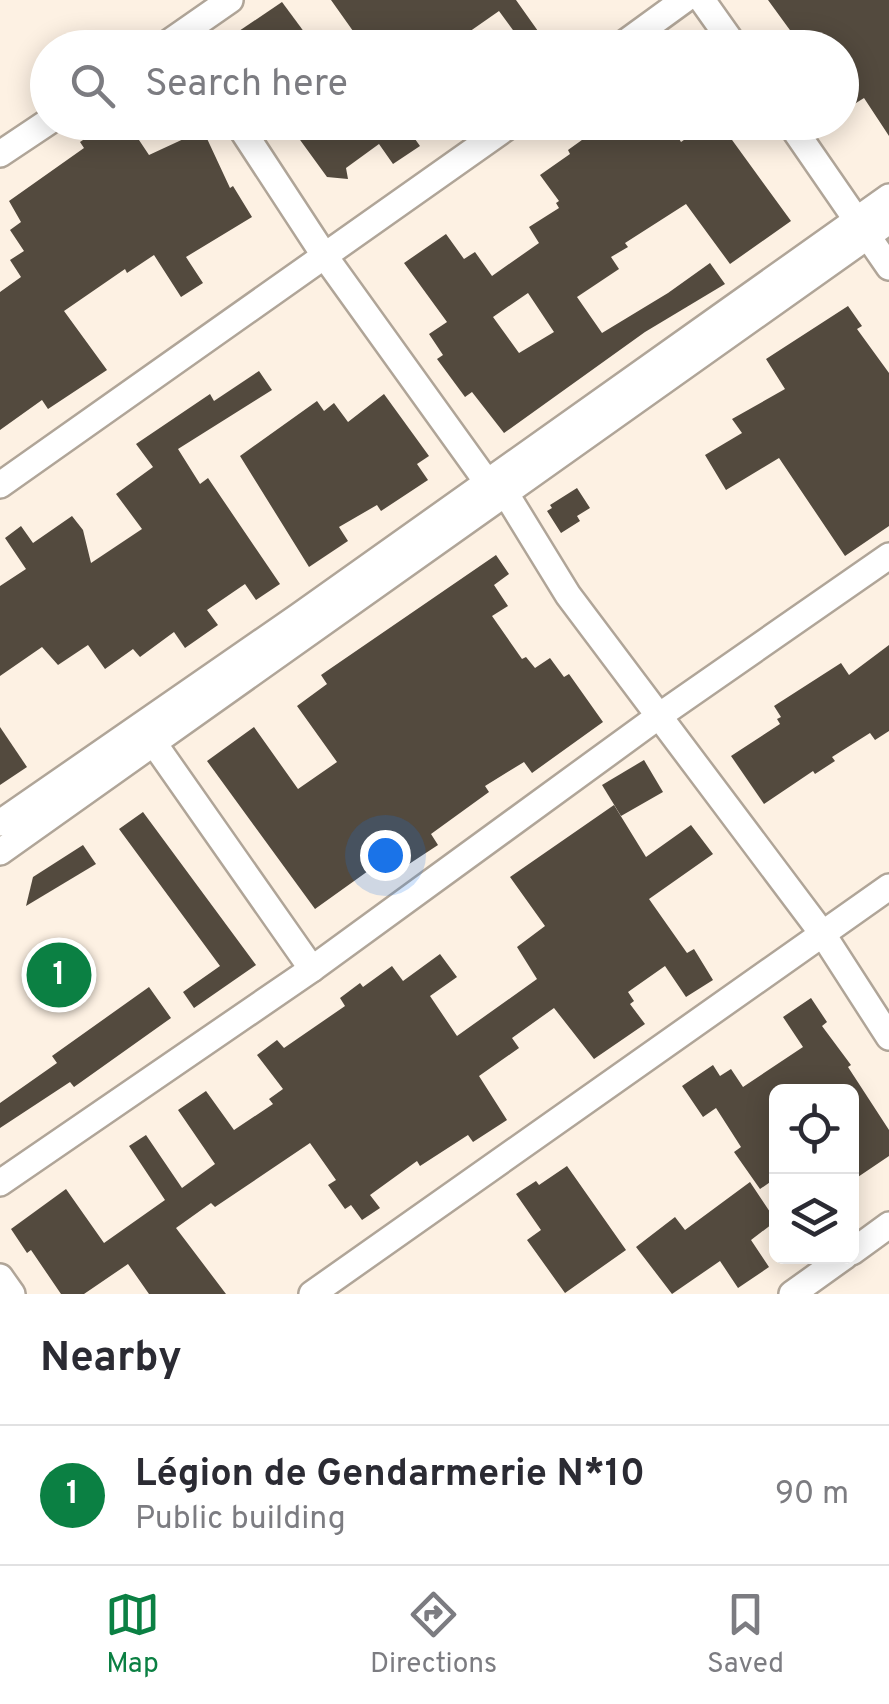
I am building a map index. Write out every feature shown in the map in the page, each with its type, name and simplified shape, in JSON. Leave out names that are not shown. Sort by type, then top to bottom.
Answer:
[{"type":"street","points":[[193,30],[230,0]]},
{"type":"street","points":[[643,30],[684,0]]},
{"type":"street","points":[[702,0],[723,30]]},
{"type":"street","points":[[0,154],[30,134]]},
{"type":"street","points":[[248,140],[326,258],[497,488],[568,595],[822,933],[889,1037]]},
{"type":"street","points":[[0,485],[489,140]]},
{"type":"street","points":[[803,140],[872,226],[889,266]]},
{"type":"street","points":[[0,823],[497,488],[872,226],[889,198]]},
{"type":"street","points":[[0,852],[497,488]]},
{"type":"street","points":[[0,1183],[312,968],[659,716],[889,556]]},
{"type":"street","points":[[153,742],[312,968]]},
{"type":"street","points":[[312,1294],[889,886]]},
{"type":"street","points":[[859,1247],[889,1225]]},
{"type":"street","points":[[792,1294],[834,1264]]},
{"type":"street","points":[[0,1277],[12,1294]]},
{"type":"building","points":[[331,0],[516,0],[537,30],[513,30],[499,11],[472,30],[352,30]]},
{"type":"building","points":[[768,0],[889,0],[889,136],[864,98],[859,101],[859,30],[790,30]]},
{"type":"building","points":[[282,2],[303,30],[240,30]]},
{"type":"building","points":[[139,140],[149,155],[181,140],[208,140],[230,188],[233,186],[252,217],[186,257],[203,283],[181,297],[154,255],[127,273],[125,269],[64,311],[107,370],[48,409],[42,400],[0,430],[0,292],[21,277],[10,260],[24,251],[10,230],[21,222],[9,201],[84,148],[80,142]]},
{"type":"building","points":[[300,140],[416,140],[420,146],[393,164],[379,144],[346,168],[348,179],[327,177]]},
{"type":"building","points":[[582,140],[732,140],[791,221],[730,264],[686,204],[625,243],[628,247],[611,257],[619,269],[577,297],[602,333],[710,263],[725,284],[645,332],[504,433],[472,392],[465,397],[437,359],[443,355],[429,334],[447,322],[404,263],[446,234],[464,259],[475,252],[492,276],[539,243],[529,227],[559,208],[559,201],[540,175],[570,154],[568,150]],"holes":[[[528,293],[554,332],[519,353],[493,317]]]},
{"type":"building","points":[[848,306],[862,326],[857,329],[889,373],[889,526],[845,556],[779,458],[726,490],[705,455],[742,433],[732,419],[785,389],[766,359]]},
{"type":"building","points":[[259,371],[272,390],[178,449],[200,484],[208,478],[280,584],[256,600],[245,584],[207,610],[218,625],[185,648],[174,632],[140,657],[133,649],[105,669],[88,645],[58,665],[42,647],[0,676],[0,586],[26,569],[5,538],[21,526],[33,543],[72,516],[83,530],[91,563],[142,529],[116,494],[153,467],[136,444],[210,394],[214,401]]},
{"type":"building","points":[[384,394],[429,456],[417,464],[428,480],[381,511],[377,505],[339,527],[348,541],[309,567],[240,456],[317,401],[324,411],[334,403],[348,422]]},
{"type":"building","points":[[577,488],[590,508],[577,516],[580,521],[561,533],[547,511]]},
{"type":"building","points":[[496,555],[509,574],[494,585],[508,606],[492,616],[522,659],[526,657],[535,668],[550,658],[564,677],[569,674],[603,722],[532,773],[524,762],[485,786],[489,792],[431,834],[438,845],[406,866],[396,851],[315,909],[207,761],[254,727],[298,789],[337,762],[297,706],[327,684],[321,675]]},
{"type":"building","points":[[889,645],[889,731],[875,740],[870,733],[832,757],[835,761],[764,804],[731,756],[780,724],[777,719],[781,717],[774,706],[841,663],[849,675]]},
{"type":"building","points":[[0,727],[27,767],[0,785]]},
{"type":"building","points":[[644,760],[663,792],[621,816],[602,785]]},
{"type":"building","points":[[614,805],[646,857],[691,825],[713,854],[649,899],[687,953],[694,949],[713,980],[686,997],[665,966],[628,992],[634,1001],[630,1004],[645,1024],[594,1059],[554,1008],[512,1038],[519,1048],[479,1076],[507,1120],[473,1142],[468,1135],[420,1166],[417,1161],[370,1195],[380,1208],[362,1220],[351,1205],[345,1209],[328,1185],[336,1180],[310,1143],[215,1207],[211,1203],[176,1228],[226,1294],[149,1294],[128,1264],[84,1294],[61,1294],[31,1250],[27,1253],[11,1229],[66,1189],[104,1243],[165,1200],[129,1146],[146,1135],[182,1188],[215,1164],[178,1110],[206,1091],[234,1130],[273,1104],[269,1099],[283,1089],[257,1055],[277,1040],[284,1048],[345,1006],[340,998],[360,983],[363,987],[392,966],[403,981],[440,954],[457,977],[430,996],[457,1036],[537,979],[517,947],[545,926],[510,877]]},
{"type":"building","points":[[143,812],[256,965],[194,1008],[183,992],[220,966],[119,829]]},
{"type":"building","points":[[83,845],[96,864],[26,906],[33,877]]},
{"type":"building","points":[[149,987],[171,1018],[74,1087],[70,1082],[0,1128],[0,1103],[57,1063],[52,1056]]},
{"type":"building","points":[[811,998],[827,1022],[822,1026],[851,1065],[848,1067],[889,1130],[889,1156],[859,1176],[859,1084],[769,1084],[769,1183],[760,1189],[734,1152],[741,1147],[716,1108],[703,1117],[682,1086],[713,1065],[720,1076],[731,1069],[743,1087],[803,1047],[783,1017]]},
{"type":"building","points":[[567,1166],[626,1250],[565,1293],[527,1240],[541,1230],[516,1194],[536,1181],[539,1185]]},
{"type":"building","points":[[750,1182],[769,1210],[769,1226],[751,1240],[769,1267],[738,1288],[720,1261],[672,1294],[636,1247],[675,1217],[685,1230]]},
{"type":"place","name":"Légion de Gendarmerie N*10","points":[[59,975]]}]
